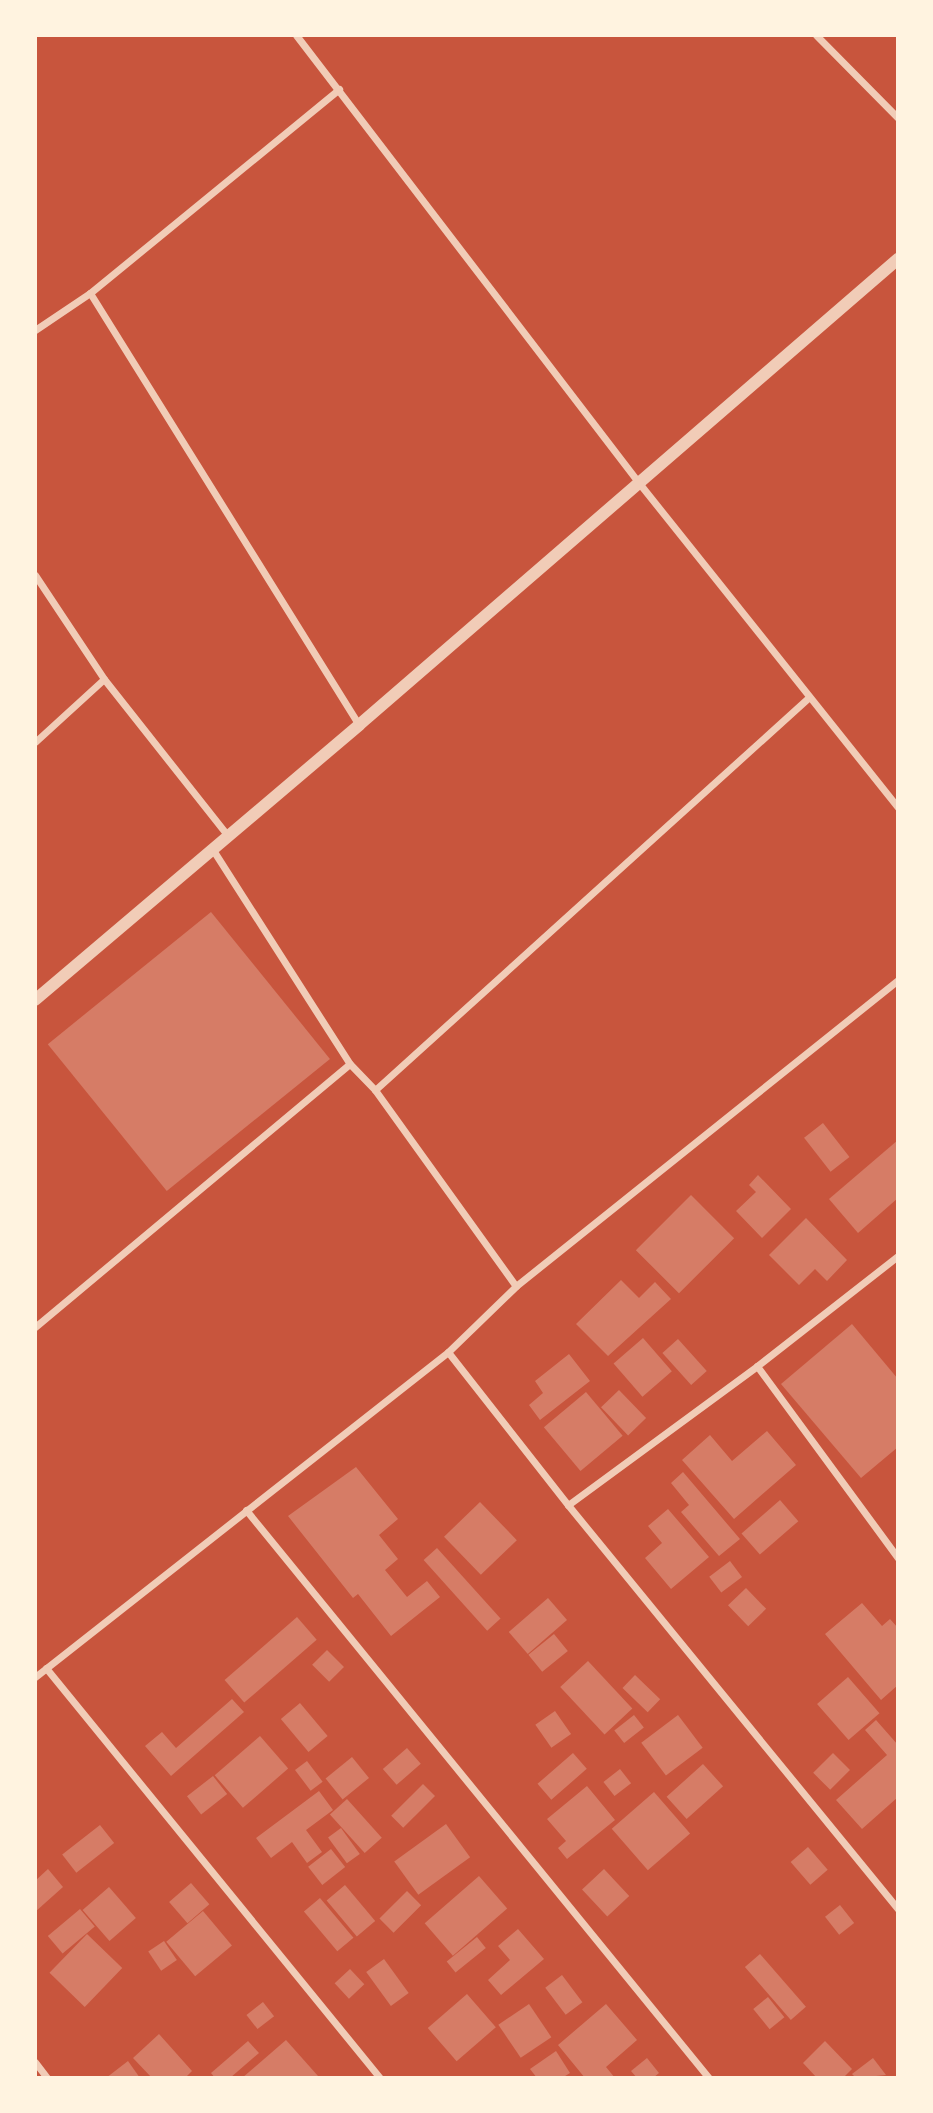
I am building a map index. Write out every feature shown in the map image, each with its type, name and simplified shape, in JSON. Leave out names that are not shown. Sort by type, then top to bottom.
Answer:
[{"type":"street","points":[[296,35],[639,483],[808,698],[898,807]]},
{"type":"street","points":[[816,35],[898,118]]},
{"type":"street","points":[[35,330],[90,293],[339,89]]},
{"type":"street","points":[[35,1000],[214,850],[898,259]]},
{"type":"street","points":[[90,293],[359,725]]},
{"type":"street","points":[[35,575],[104,678],[228,836]]},
{"type":"street","points":[[35,742],[104,678]]},
{"type":"street","points":[[375,1090],[808,698]]},
{"type":"street","points":[[214,850],[350,1064],[375,1090],[516,1286]]},
{"type":"street","points":[[35,1677],[448,1352],[516,1286],[898,980]]},
{"type":"street","points":[[35,1327],[350,1064]]},
{"type":"street","points":[[568,1505],[757,1366],[898,1255]]},
{"type":"street","points":[[448,1352],[568,1505],[898,1909]]},
{"type":"street","points":[[757,1366],[898,1558]]},
{"type":"street","points":[[246,1510],[709,2078]]},
{"type":"street","points":[[46,1668],[380,2078]]},
{"type":"street","points":[[35,2062],[47,2078]]},
{"type":"building","points":[[211,912],[330,1059],[167,1191],[48,1044]]},
{"type":"building","points":[[823,1123],[849,1157],[831,1172],[804,1138]]},
{"type":"building","points":[[898,1140],[898,1198],[858,1233],[829,1199]]},
{"type":"building","points":[[758,1175],[791,1209],[762,1238],[736,1211],[756,1192],[749,1185]]},
{"type":"building","points":[[691,1195],[734,1238],[679,1293],[636,1250]]},
{"type":"building","points":[[806,1218],[847,1260],[827,1281],[815,1269],[799,1285],[769,1255]]},
{"type":"building","points":[[621,1280],[639,1298],[655,1282],[671,1299],[608,1356],[576,1324]]},
{"type":"building","points":[[852,1324],[898,1379],[898,1447],[861,1478],[781,1384]]},
{"type":"building","points":[[643,1338],[672,1371],[642,1397],[614,1364]]},
{"type":"building","points":[[678,1339],[707,1371],[691,1385],[662,1353]]},
{"type":"building","points":[[569,1354],[590,1381],[540,1420],[529,1405],[543,1393],[535,1381]]},
{"type":"building","points":[[619,1390],[646,1418],[628,1435],[601,1407]]},
{"type":"building","points":[[586,1392],[623,1436],[581,1471],[544,1427]]},
{"type":"building","points":[[767,1431],[796,1465],[734,1519],[682,1460],[710,1435],[732,1461]]},
{"type":"building","points":[[356,1467],[398,1519],[379,1535],[398,1559],[385,1570],[407,1597],[427,1581],[440,1597],[391,1636],[358,1594],[353,1598],[288,1516]]},
{"type":"building","points":[[683,1472],[740,1539],[719,1556],[681,1512],[689,1505],[671,1483]]},
{"type":"building","points":[[780,1500],[798,1521],[760,1555],[742,1533]]},
{"type":"building","points":[[480,1502],[517,1540],[481,1575],[444,1537]]},
{"type":"building","points":[[668,1509],[709,1557],[671,1589],[645,1558],[662,1543],[648,1526]]},
{"type":"building","points":[[437,1548],[501,1619],[487,1631],[424,1560]]},
{"type":"building","points":[[730,1561],[742,1577],[721,1593],[709,1577]]},
{"type":"building","points":[[746,1588],[766,1609],[748,1626],[728,1605]]},
{"type":"building","points":[[548,1598],[567,1620],[528,1654],[509,1632]]},
{"type":"building","points":[[862,1603],[882,1626],[890,1619],[898,1628],[898,1685],[881,1700],[825,1634]]},
{"type":"building","points":[[297,1617],[317,1640],[244,1703],[225,1680]]},
{"type":"building","points":[[554,1634],[568,1651],[542,1672],[528,1655]]},
{"type":"building","points":[[327,1650],[344,1667],[329,1682],[312,1665]]},
{"type":"building","points":[[588,1661],[632,1709],[605,1734],[560,1687]]},
{"type":"building","points":[[635,1675],[660,1699],[648,1712],[622,1688]]},
{"type":"building","points":[[848,1677],[879,1713],[849,1740],[817,1704]]},
{"type":"building","points":[[232,1699],[244,1712],[171,1776],[145,1746],[162,1732],[176,1748]]},
{"type":"building","points":[[300,1703],[328,1736],[308,1752],[281,1719]]},
{"type":"building","points":[[555,1711],[571,1734],[551,1748],[535,1725]]},
{"type":"building","points":[[634,1715],[644,1728],[624,1743],[614,1730]]},
{"type":"building","points":[[678,1715],[703,1748],[666,1775],[641,1743]]},
{"type":"building","points":[[876,1720],[898,1745],[898,1797],[862,1829],[836,1800],[887,1755],[865,1730]]},
{"type":"building","points":[[260,1736],[288,1768],[243,1808],[215,1775]]},
{"type":"building","points":[[407,1748],[421,1764],[397,1785],[383,1769]]},
{"type":"building","points":[[573,1753],[587,1769],[551,1800],[538,1784]]},
{"type":"building","points":[[833,1753],[850,1770],[830,1790],[813,1773]]},
{"type":"building","points":[[352,1757],[369,1778],[343,1799],[326,1778]]},
{"type":"building","points":[[307,1761],[323,1782],[311,1791],[295,1770]]},
{"type":"building","points":[[703,1764],[723,1786],[687,1819],[667,1797]]},
{"type":"building","points":[[620,1769],[631,1783],[615,1796],[603,1782]]},
{"type":"building","points":[[213,1776],[227,1794],[201,1814],[187,1796]]},
{"type":"building","points":[[423,1784],[435,1796],[403,1828],[391,1816]]},
{"type":"building","points":[[587,1786],[615,1820],[567,1859],[558,1848],[566,1841],[547,1819]]},
{"type":"building","points":[[319,1791],[333,1810],[306,1830],[322,1852],[307,1863],[292,1842],[271,1858],[256,1838]]},
{"type":"building","points":[[654,1792],[690,1834],[648,1870],[612,1829]]},
{"type":"building","points":[[347,1799],[382,1838],[365,1853],[330,1814]]},
{"type":"building","points":[[446,1824],[470,1857],[418,1895],[394,1862]]},
{"type":"building","points":[[100,1825],[114,1843],[76,1873],[62,1855]]},
{"type":"building","points":[[341,1828],[360,1854],[347,1863],[328,1837]]},
{"type":"building","points":[[808,1847],[828,1870],[810,1885],[791,1862]]},
{"type":"building","points":[[331,1849],[345,1867],[322,1885],[308,1867]]},
{"type":"building","points":[[48,1869],[63,1887],[35,1912],[35,1881]]},
{"type":"building","points":[[604,1869],[629,1896],[607,1917],[582,1889]]},
{"type":"building","points":[[479,1876],[507,1908],[453,1956],[425,1923]]},
{"type":"building","points":[[191,1883],[209,1904],[187,1923],[169,1902]]},
{"type":"building","points":[[345,1885],[375,1921],[357,1936],[327,1900]]},
{"type":"building","points":[[109,1887],[136,1918],[109,1941],[83,1910]]},
{"type":"building","points":[[407,1891],[421,1905],[394,1933],[379,1919]]},
{"type":"building","points":[[320,1898],[353,1938],[337,1951],[304,1911]]},
{"type":"building","points":[[840,1905],[854,1923],[839,1935],[825,1917]]},
{"type":"building","points":[[80,1909],[95,1927],[63,1954],[48,1936]]},
{"type":"building","points":[[203,1911],[232,1945],[195,1976],[166,1942]]},
{"type":"building","points":[[518,1929],[544,1959],[501,1995],[488,1980],[510,1960],[498,1946]]},
{"type":"building","points":[[87,1934],[122,1968],[85,2007],[49,1973]]},
{"type":"building","points":[[477,1937],[486,1948],[456,1972],[447,1962]]},
{"type":"building","points":[[164,1941],[177,1960],[161,1971],[148,1952]]},
{"type":"building","points":[[760,1954],[806,2007],[791,2020],[745,1967]]},
{"type":"building","points":[[384,1959],[409,1993],[391,2006],[366,1972]]},
{"type":"building","points":[[350,1969],[364,1984],[349,1999],[335,1983]]},
{"type":"building","points":[[562,1975],[582,2002],[566,2015],[545,1988]]},
{"type":"building","points":[[467,1994],[496,2027],[457,2061],[428,2028]]},
{"type":"building","points":[[768,1997],[784,2017],[770,2029],[753,2009]]},
{"type":"building","points":[[263,2002],[274,2016],[258,2029],[246,2015]]},
{"type":"building","points":[[529,2004],[551,2037],[521,2058],[498,2025]]},
{"type":"building","points":[[606,2004],[637,2040],[606,2067],[615,2078],[585,2078],[558,2045]]},
{"type":"building","points":[[159,2034],[192,2071],[185,2078],[152,2078],[133,2058]]},
{"type":"building","points":[[286,2040],[318,2076],[242,2078]]},
{"type":"building","points":[[248,2041],[259,2053],[230,2078],[215,2078],[211,2073]]},
{"type":"building","points":[[825,2041],[852,2069],[843,2078],[817,2078],[803,2063]]},
{"type":"building","points":[[556,2051],[570,2073],[562,2078],[537,2078],[530,2069]]},
{"type":"building","points":[[647,2058],[659,2073],[653,2078],[637,2078],[631,2071]]},
{"type":"building","points":[[873,2058],[886,2075],[856,2078],[852,2074]]},
{"type":"building","points":[[128,2061],[140,2078],[106,2078]]}]
